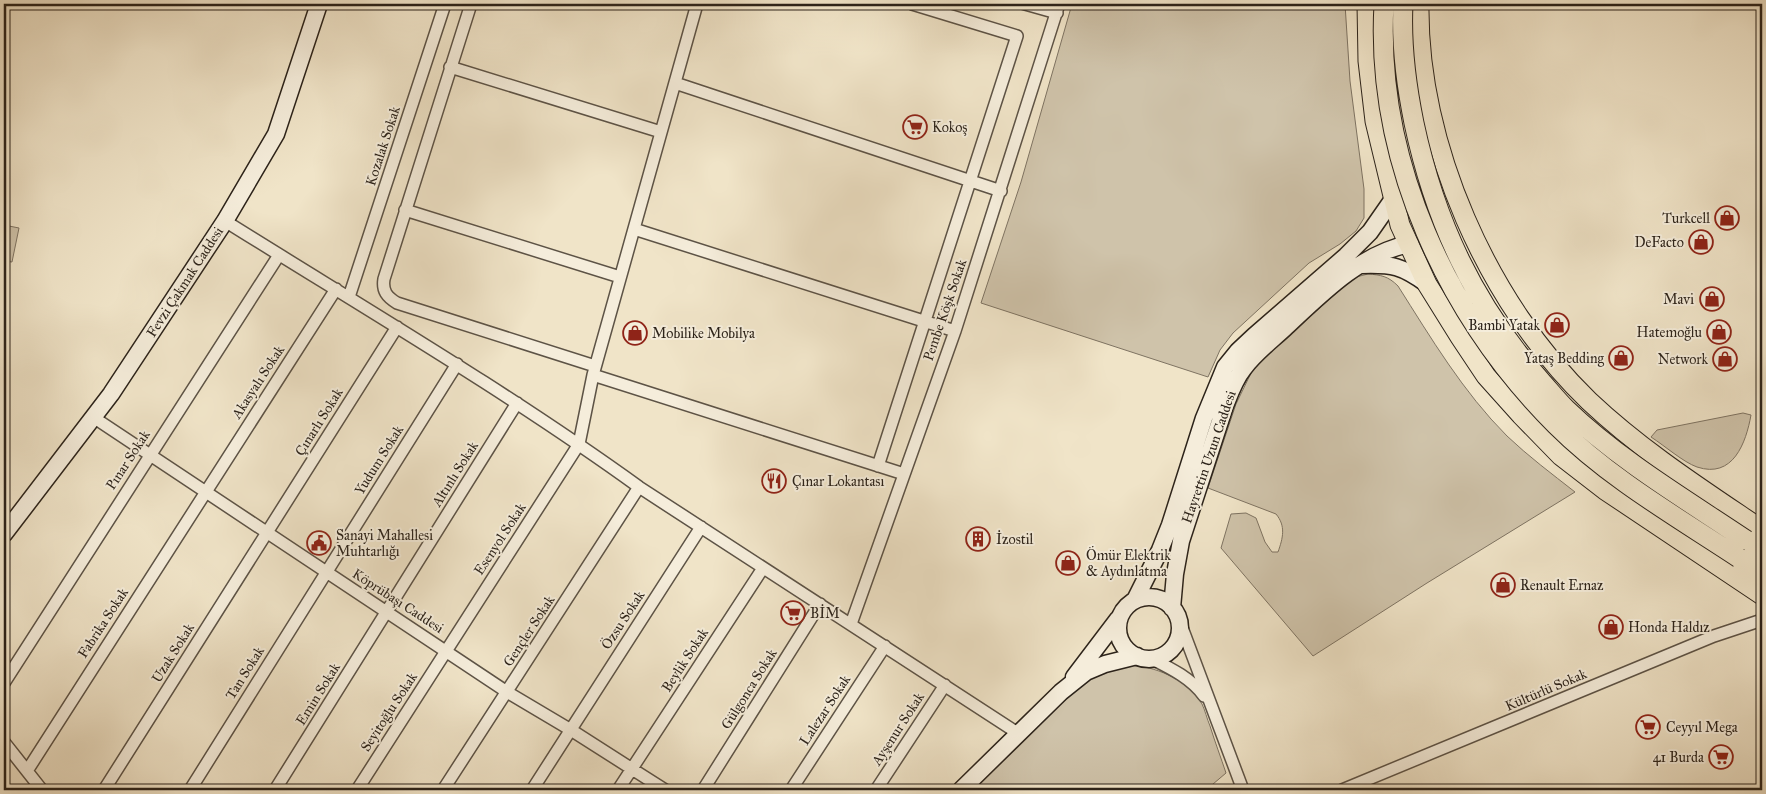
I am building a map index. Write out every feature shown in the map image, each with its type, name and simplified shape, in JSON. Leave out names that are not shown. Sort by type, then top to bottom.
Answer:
[{"type":"main road","points":[[1367,4],[1368,61],[1375,120],[1400,225],[1428,284],[1486,376],[1561,456],[1605,490],[1762,595]]},
{"type":"main road","points":[[1384,4],[1385,67],[1391,112],[1401,160],[1418,211],[1435,253],[1459,299],[1483,338],[1517,383],[1557,426],[1600,463],[1644,495],[1742,549],[1762,552]]},
{"type":"main road","points":[[1403,4],[1402,25],[1407,87],[1421,155],[1436,205],[1453,247],[1479,296],[1504,335],[1532,371],[1566,409],[1742,549],[1762,574]]},
{"type":"main road","points":[[1419,4],[1423,67],[1434,126],[1451,185],[1466,221],[1493,273],[1522,322],[1551,361],[1588,400],[1627,435],[1762,530]]},
{"type":"main road","points":[[1375,120],[1389,137],[1407,141],[1425,136],[1434,126]]},
{"type":"main road","points":[[1393,198],[1402,186],[1418,180],[1440,180],[1451,185]]},
{"type":"main road","points":[[1410,244],[1424,247],[1440,244],[1456,234],[1466,221]]},
{"type":"main road","points":[[1440,304],[1444,286],[1456,274],[1464,270],[1474,269],[1493,273]]},
{"type":"street","name":"Fevzi Çakmak Caddesi","points":[[4,534],[111,394],[225,221],[276,134],[319,4]]},
{"type":"street","name":"Kozalak Sokak","points":[[349,297],[445,4]]},
{"type":"street","points":[[470,4],[384,279],[384,290],[390,299],[594,371],[904,474]]},
{"type":"street","points":[[579,444],[594,371],[697,4]]},
{"type":"street","points":[[878,466],[1017,36],[912,4]]},
{"type":"street","points":[[1025,4],[1058,8]]},
{"type":"street","name":"Pembe Köşk Sokak","points":[[851,624],[955,331],[1058,8]]},
{"type":"street","points":[[450,67],[661,132]]},
{"type":"street","points":[[675,83],[1001,191]]},
{"type":"street","points":[[1061,692],[1135,600],[1160,550],[1170,525],[1204,418],[1225,367],[1254,336],[1346,256],[1370,232],[1393,198]]},
{"type":"street","points":[[405,210],[620,277]]},
{"type":"street","points":[[225,221],[457,364],[579,444],[639,487],[1019,734]]},
{"type":"street","points":[[634,229],[955,331]]},
{"type":"street","name":"Hayrettin Uzun Caddesi","points":[[1175,612],[1175,574],[1181,541],[1225,406],[1234,384],[1243,369],[1256,354],[1316,299],[1359,265],[1394,246],[1410,244]]},
{"type":"street","name":"Pınar Sokak","points":[[4,683],[279,255]]},
{"type":"street","points":[[1359,265],[1382,264],[1398,266],[1428,284]]},
{"type":"street","name":"Akasyalı Sokak","points":[[205,492],[336,290]]},
{"type":"street","name":"Çınarlı Sokak","points":[[267,532],[397,327]]},
{"type":"street","name":"Yudum Sokak","points":[[326,572],[457,364]]},
{"type":"street","name":"Altınlı Sokak","points":[[387,612],[517,403]]},
{"type":"street","name":"Köprübaşı Caddesi","points":[[92,417],[507,692],[665,790]]},
{"type":"street","name":"Esenyol Sokak","points":[[446,650],[579,444]]},
{"type":"street","name":"Gençler Sokak","points":[[443,790],[639,487]]},
{"type":"street","name":"Fabrika Sokak","points":[[27,771],[205,492]]},
{"type":"street","name":"Özsu Sokak","points":[[532,790],[701,527]]},
{"type":"street","name":"Uzak Sokak","points":[[104,790],[267,532]]},
{"type":"street","name":"Beylik Sokak","points":[[618,790],[763,568]]},
{"type":"street","name":"Tan Sokak","points":[[190,790],[326,572]]},
{"type":"street","points":[[1135,600],[1145,597],[1155,598],[1165,601],[1175,612],[1243,790]]},
{"type":"street","name":"Gülgonca Sokak","points":[[703,790],[820,604]]},
{"type":"street","name":"Emin Sokak","points":[[274,790],[387,612]]},
{"type":"street","points":[[961,790],[1061,692],[1086,672],[1105,664],[1166,653],[1174,646],[1179,632],[1175,612]]},
{"type":"street","points":[[1118,620],[1118,634],[1128,651],[1166,666],[1196,686],[1211,705]]},
{"type":"street","name":"Kültürlü Sokak","points":[[1342,790],[1714,636],[1762,620]]},
{"type":"street","name":"Lalezar Sokak","points":[[791,790],[885,646]]},
{"type":"street","name":"Seyitoğlu Sokak","points":[[357,790],[446,650]]},
{"type":"street","name":"Ayşenur Sokak","points":[[876,790],[945,685]]},
{"type":"street","points":[[4,742],[42,790]]},
{"type":"shaded area","points":[[1072,4],[1345,4],[1350,81],[1364,189],[1364,218],[1356,231],[1340,244],[1309,263],[1233,333],[1220,350],[1208,377],[981,303],[1021,182]]},
{"type":"shaded area","points":[[4,225],[19,228],[12,262],[4,261]]},
{"type":"shaded area","points":[[1368,274],[1384,277],[1398,286],[1448,364],[1491,419],[1523,451],[1575,492],[1313,656],[1221,548],[1231,514],[1246,513],[1256,518],[1265,542],[1272,552],[1278,552],[1283,532],[1276,514],[1208,488],[1236,404],[1254,367],[1342,288],[1356,277]]},
{"type":"shaded area","points":[[1743,413],[1751,415],[1746,437],[1736,456],[1720,468],[1709,469],[1692,465],[1651,437],[1657,430]]},
{"type":"shaded area","points":[[1134,665],[1154,669],[1181,682],[1189,688],[1202,704],[1226,773],[1206,790],[972,790],[1054,710],[1088,680],[1103,670]]},
{"type":"place","name":"Kokoş","points":[[915,127]]},
{"type":"place","name":"Turkcell","points":[[1727,218]]},
{"type":"place","name":"DeFacto","points":[[1701,242]]},
{"type":"place","name":"Mavi","points":[[1712,299]]},
{"type":"place","name":"Bambi Yatak","points":[[1557,325]]},
{"type":"place","name":"Hatemoğlu","points":[[1719,332]]},
{"type":"place","name":"Mobilike Mobilya","points":[[635,333]]},
{"type":"place","name":"Yataş Bedding","points":[[1621,358]]},
{"type":"place","name":"Network","points":[[1725,359]]},
{"type":"place","name":"Çınar Lokantası","points":[[774,481]]},
{"type":"place","name":"İzostil","points":[[978,539]]},
{"type":"place","name":"Sanayi Mahallesi Muhtarlığı","points":[[319,543]]},
{"type":"place","name":"Ömür Elektrik & Aydınlatma","points":[[1068,563]]},
{"type":"place","name":"Renault Ernaz","points":[[1503,585]]},
{"type":"place","name":"BİM","points":[[793,613]]},
{"type":"place","name":"Honda Haldız","points":[[1611,627]]},
{"type":"place","name":"Ceyyıl Mega","points":[[1648,727]]},
{"type":"place","name":"41 Burda","points":[[1721,757]]}]
